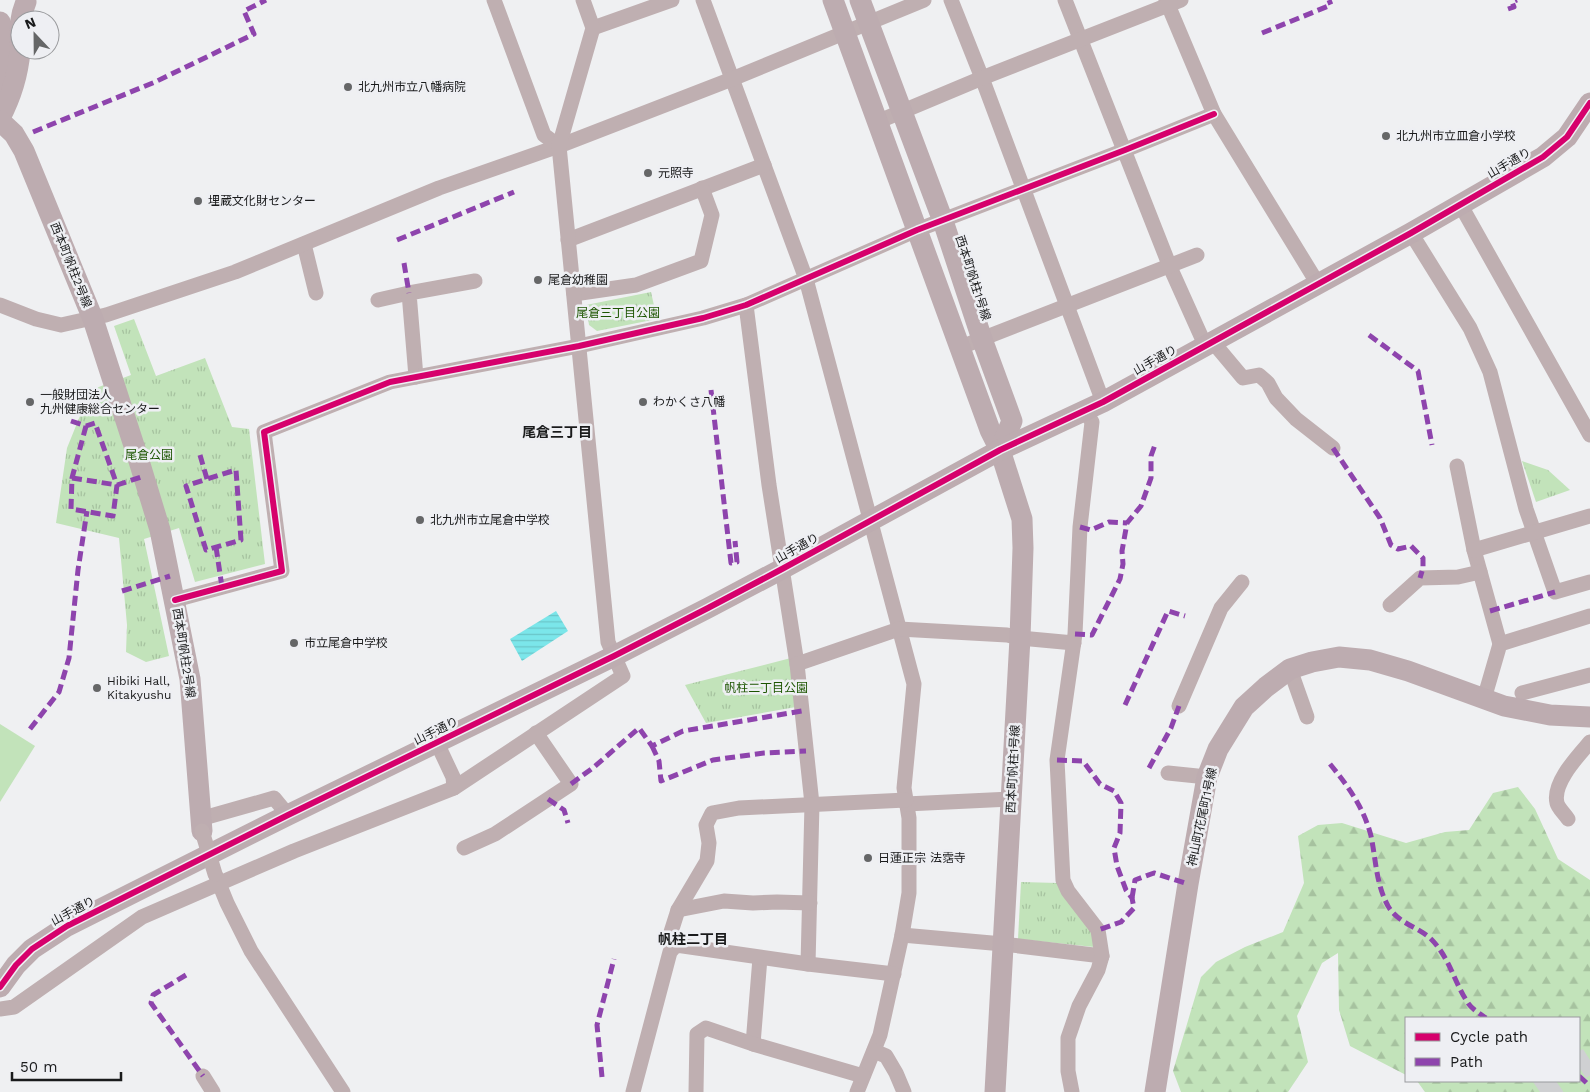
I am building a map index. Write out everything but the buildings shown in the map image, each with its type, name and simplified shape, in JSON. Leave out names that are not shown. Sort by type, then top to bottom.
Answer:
[{"type":"street","points":[[494,0],[544,135],[559,146]]},
{"type":"street","points":[[0,1010],[14,1007],[142,917],[217,880],[454,788],[623,676],[608,642],[559,146],[593,28],[583,0]]},
{"type":"street","points":[[593,28],[672,0]]},
{"type":"street","points":[[703,0],[806,279],[914,684],[904,788],[909,818],[909,893],[902,935],[880,1035],[857,1092]]},
{"type":"street","name":"西本町帆柱1号線","points":[[833,0],[990,430],[1000,450],[1022,519],[1020,638],[995,1092]]},
{"type":"street","name":"西本町帆柱1号線","points":[[860,0],[900,112],[943,221],[982,339],[1012,420],[1000,450]]},
{"type":"street","points":[[0,305],[36,319],[61,325],[93,319],[235,272],[439,188],[559,146],[732,79],[924,0]]},
{"type":"street","points":[[951,0],[1067,307],[1094,406],[1080,527],[1074,643],[1057,760],[1063,880],[1068,891],[1098,930],[1102,956],[1098,970],[1078,1006],[1068,1038],[1068,1071],[1072,1092]]},
{"type":"street","points":[[1065,0],[1170,267],[1208,343],[1243,378],[1259,375],[1268,383],[1276,398],[1296,419],[1333,448]]},
{"type":"street","points":[[0,11],[9,11],[28,1]]},
{"type":"street","points":[[0,119],[16,79],[20,52],[19,25],[21,14],[28,1]]},
{"type":"street","points":[[877,122],[1172,2],[1214,114],[1318,284]]},
{"type":"street","points":[[0,22],[3,28],[4,55],[0,109]]},
{"type":"street","name":"山手通り","points":[[0,987],[32,949],[54,933],[288,815],[614,656],[782,569],[1000,450],[1094,406],[1411,233],[1543,156],[1567,137],[1590,103]]},
{"type":"street","points":[[175,600],[282,571],[264,432],[390,382],[579,346],[703,318],[746,304],[917,230],[1214,114]]},
{"type":"street","name":"西本町帆柱2号線","points":[[0,119],[14,134],[24,151],[93,319],[160,530],[190,679],[201,825],[217,880],[251,951],[343,1092]]},
{"type":"street","points":[[568,240],[764,164]]},
{"type":"street","points":[[574,294],[636,285],[701,261],[712,215],[702,188]]},
{"type":"street","points":[[1460,204],[1590,435]]},
{"type":"street","points":[[1411,233],[1470,328],[1490,372],[1526,509],[1555,592],[1590,582]]},
{"type":"street","points":[[304,244],[316,293]]},
{"type":"street","points":[[961,347],[1197,256]]},
{"type":"street","points":[[378,300],[475,281]]},
{"type":"street","points":[[409,293],[416,377]]},
{"type":"street","points":[[746,304],[769,485],[797,664],[812,804],[808,964]]},
{"type":"street","points":[[1457,466],[1474,550],[1500,644],[1484,699]]},
{"type":"street","points":[[1474,550],[1590,516]]},
{"type":"street","points":[[1390,605],[1420,578],[1458,577],[1480,572]]},
{"type":"street","points":[[1179,706],[1221,608],[1242,582]]},
{"type":"street","points":[[1500,644],[1590,616]]},
{"type":"street","points":[[797,664],[899,629],[1007,635],[1074,643]]},
{"type":"street","name":"神山町花尾町1号線","points":[[1155,1092],[1207,777],[1218,749],[1244,707],[1290,669],[1312,662],[1339,657],[1370,660],[1408,671],[1504,706],[1550,715],[1590,717]]},
{"type":"street","points":[[1290,669],[1306,717]]},
{"type":"street","points":[[1522,693],[1590,675]]},
{"type":"street","points":[[464,848],[495,834],[571,784],[536,733]]},
{"type":"street","points":[[1568,819],[1557,803],[1558,788],[1570,766],[1590,742]]},
{"type":"street","points":[[437,743],[453,777],[454,788]]},
{"type":"street","points":[[1168,773],[1207,777]]},
{"type":"street","points":[[201,825],[274,798],[288,815]]},
{"type":"street","points":[[676,945],[671,932],[678,910],[707,861],[709,843],[706,824],[712,814],[738,808],[812,804],[1011,799]]},
{"type":"street","points":[[678,910],[724,901],[753,904],[777,902],[810,903]]},
{"type":"street","points":[[902,935],[1004,944],[1102,956]]},
{"type":"street","points":[[676,945],[760,958],[894,974]]},
{"type":"street","points":[[633,1092],[670,952],[676,945]]},
{"type":"street","points":[[753,1044],[760,958]]},
{"type":"street","points":[[696,1092],[697,1034],[706,1028],[753,1044],[863,1076]]},
{"type":"street","points":[[874,1051],[886,1056],[904,1092]]},
{"type":"street","points":[[203,1076],[214,1092]]},
{"type":"green space","name":"尾倉三丁目公園","points":[[651,292],[657,319],[597,331],[589,325],[586,305]]},
{"type":"green space","name":"尾倉公園","points":[[134,319],[156,376],[205,358],[232,427],[249,429],[265,564],[195,582],[179,528],[144,539],[169,656],[146,662],[126,652],[127,625],[119,538],[56,523],[67,448],[84,406],[96,388],[131,375],[114,326]]},
{"type":"green space","points":[[1522,461],[1548,470],[1570,490],[1536,502]]},
{"type":"green space","name":"帆柱二丁目公園","points":[[791,658],[796,707],[706,723],[685,685]]},
{"type":"green space","points":[[0,724],[35,746],[0,802]]},
{"type":"green space","points":[[1518,787],[1535,809],[1558,859],[1590,880],[1590,1092],[1425,1092],[1418,1082],[1580,1082],[1580,1017],[1405,1017],[1405,1074],[1350,1046],[1339,1010],[1338,953],[1322,963],[1297,1016],[1308,1062],[1288,1092],[1181,1092],[1173,1071],[1201,977],[1216,962],[1245,947],[1283,932],[1304,883],[1298,836],[1318,825],[1342,823],[1406,843],[1445,832],[1469,830],[1493,793]]},
{"type":"green space","points":[[1021,882],[1058,883],[1093,931],[1094,947],[1018,939]]},
{"type":"water","points":[[556,611],[568,631],[522,661],[510,639]]},
{"type":"tunnel","points":[[1580,1066],[1590,1060]]},
{"type":"tunnel","points":[[1540,1092],[1555,1082]]},
{"type":"marked path","points":[[33,132],[155,82],[254,34],[244,11],[266,0]]},
{"type":"marked path","points":[[1262,33],[1331,5],[1329,0]]},
{"type":"marked path","points":[[1508,9],[1514,7],[1512,2],[1517,0]]},
{"type":"marked path","points":[[397,240],[514,192]]},
{"type":"marked path","points":[[404,263],[409,293]]},
{"type":"marked path","points":[[1369,335],[1418,371],[1432,445]]},
{"type":"marked path","points":[[711,390],[731,563],[737,562],[735,541]]},
{"type":"marked path","points":[[71,421],[86,426],[95,423],[117,485],[113,516],[71,509],[72,478],[86,426]]},
{"type":"marked path","points":[[1075,634],[1092,635],[1120,579],[1127,523],[1141,506],[1151,478],[1151,456],[1156,442]]},
{"type":"marked path","points":[[1333,448],[1380,518],[1391,545],[1398,549],[1411,546],[1423,558],[1420,578]]},
{"type":"marked path","points":[[200,455],[207,479],[186,486],[206,550],[241,540],[236,470],[207,479]]},
{"type":"marked path","points":[[72,478],[117,485],[144,476]]},
{"type":"marked path","points":[[30,729],[59,692],[69,658],[78,570],[87,511]]},
{"type":"marked path","points":[[1080,527],[1091,530],[1109,522],[1127,523]]},
{"type":"marked path","points":[[216,547],[222,587]]},
{"type":"marked path","points":[[122,591],[170,576]]},
{"type":"marked path","points":[[1490,611],[1555,592]]},
{"type":"marked path","points":[[1125,705],[1168,611],[1185,616]]},
{"type":"marked path","points":[[1149,768],[1171,728],[1179,706]]},
{"type":"marked path","points":[[571,784],[639,728],[652,746],[683,731],[802,711]]},
{"type":"marked path","points":[[652,746],[659,761],[661,781],[713,760],[764,753],[806,751]]},
{"type":"marked path","points":[[1057,760],[1083,761],[1100,784],[1114,791],[1121,803],[1120,833],[1114,848],[1117,866],[1126,890],[1132,898],[1134,908],[1121,922],[1098,930]]},
{"type":"marked path","points":[[1330,764],[1349,789],[1364,816],[1371,836],[1379,881],[1388,906],[1402,920],[1425,934],[1437,945],[1468,1003],[1485,1017]]},
{"type":"marked path","points":[[548,799],[564,810],[568,823]]},
{"type":"marked path","points":[[1132,898],[1135,880],[1154,873],[1188,884]]},
{"type":"marked path","points":[[602,1077],[597,1025],[614,959]]},
{"type":"marked path","points":[[186,975],[153,995],[151,1003],[203,1076]]},
{"type":"marked path","points":[[1580,1077],[1590,1086]]},
{"type":"cycle path","points":[[0,987],[16,965],[32,949],[67,926],[708,608],[1000,450],[1103,402],[1411,233],[1543,157],[1567,137],[1590,103]]},
{"type":"cycle path","points":[[175,600],[282,571],[264,432],[390,382],[579,346],[703,318],[746,305],[917,230],[1214,114]]},
{"type":"place","name":"北九州市立八幡病院","points":[[348,87]]},
{"type":"place","name":"北九州市立皿倉小学校","points":[[1386,136]]},
{"type":"place","name":"元照寺","points":[[648,173]]},
{"type":"place","name":"埋蔵文化財センター","points":[[198,201]]},
{"type":"place","name":"尾倉幼稚園","points":[[538,280]]},
{"type":"place","name":"一般財団法人 九州健康総合センター","points":[[30,402]]},
{"type":"place","name":"わかくさ八幡","points":[[643,402]]},
{"type":"place","name":"北九州市立尾倉中学校","points":[[420,520]]},
{"type":"place","name":"市立尾倉中学校","points":[[294,643]]},
{"type":"place","name":"Hibiki Hall, Kitakyushu","points":[[97,688]]},
{"type":"place","name":"日蓮正宗 法霑寺","points":[[868,858]]},
{"type":"district","name":"尾倉三丁目","points":[[557,432]]},
{"type":"district","name":"帆柱二丁目","points":[[693,939]]}]
